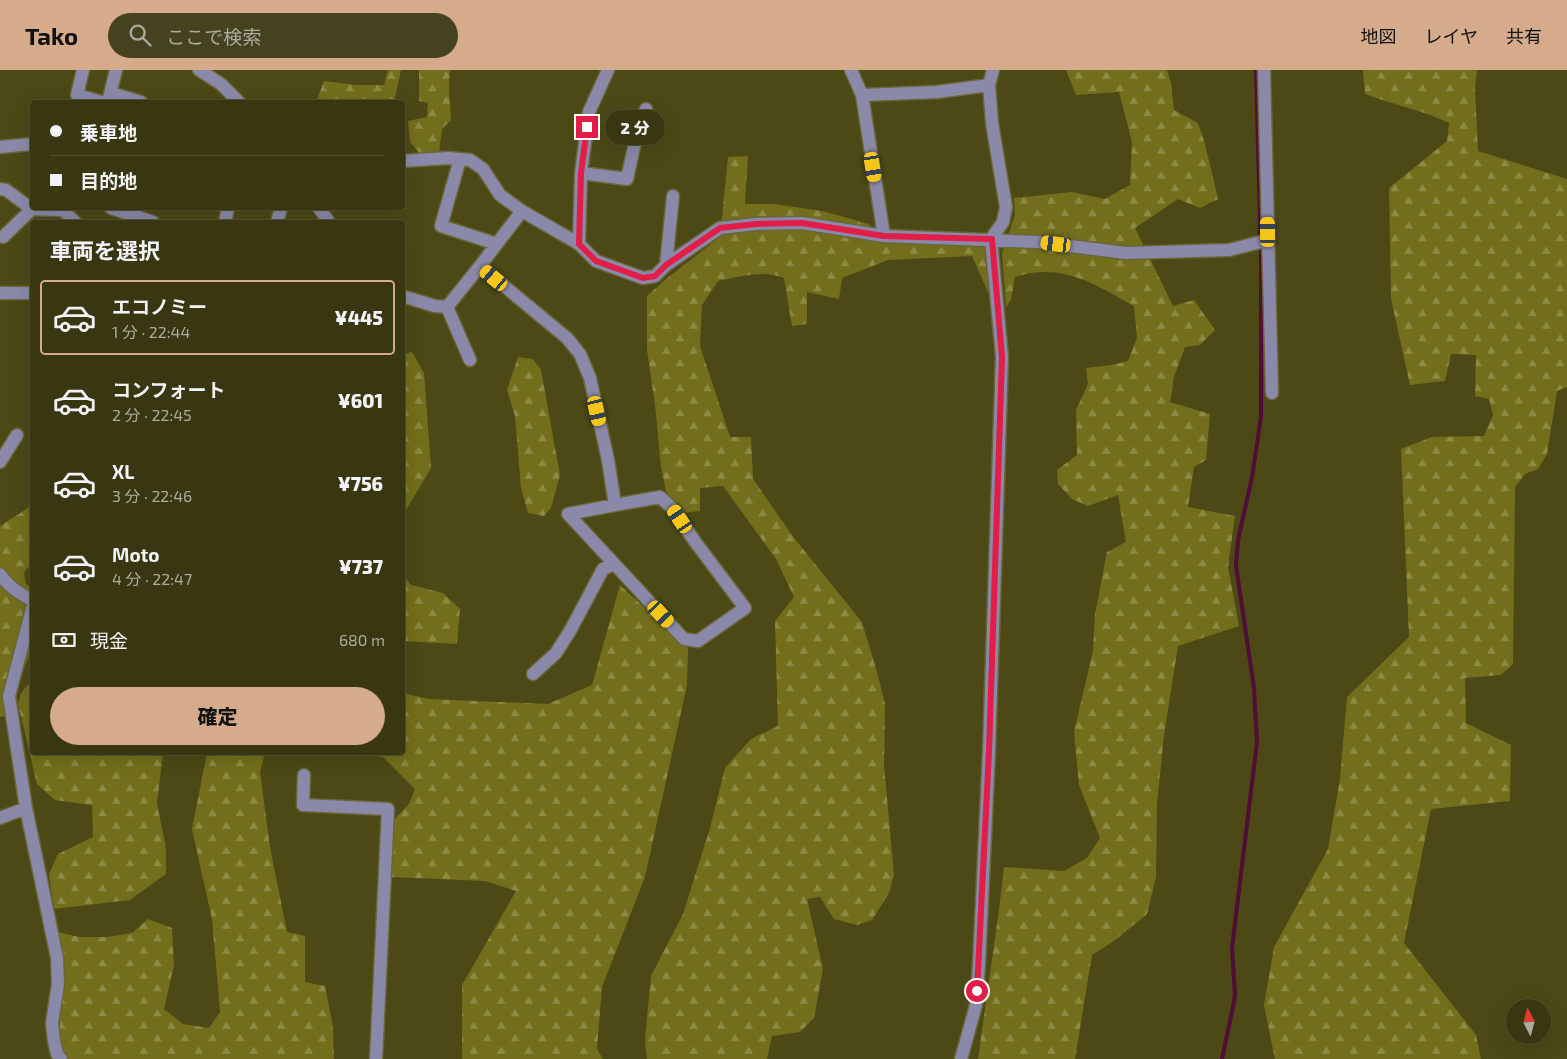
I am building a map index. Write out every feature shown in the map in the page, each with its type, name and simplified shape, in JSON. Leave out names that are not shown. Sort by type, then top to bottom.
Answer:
[{"type":"street","points":[[83,70],[77,95],[107,99],[116,70]]},
{"type":"street","points":[[198,70],[221,84],[237,100]]},
{"type":"street","points":[[579,244],[581,173],[588,112],[608,70]]},
{"type":"street","points":[[851,70],[862,95],[884,236]]},
{"type":"street","points":[[961,1059],[976,1005],[989,741],[1002,357],[992,239],[1002,222],[1006,207],[992,123],[989,85],[994,70]]},
{"type":"street","points":[[1264,70],[1264,241],[1272,393]]},
{"type":"street","points":[[862,95],[937,92],[989,85]]},
{"type":"street","points":[[581,173],[627,180],[638,129],[646,110]]},
{"type":"street","points":[[0,147],[30,144]]},
{"type":"street","points":[[405,161],[448,158],[470,160],[483,169],[500,195],[522,211],[579,244],[596,261],[643,278],[655,276],[666,265],[720,228],[756,224],[802,223],[884,236],[1038,242],[1126,253],[1229,250],[1264,241]]},
{"type":"street","points":[[460,159],[441,226],[497,244]]},
{"type":"street","points":[[0,189],[6,190],[30,208]]},
{"type":"street","points":[[666,265],[673,196]]},
{"type":"street","points":[[3,237],[31,210]]},
{"type":"street","points":[[63,210],[73,220]]},
{"type":"street","points":[[117,210],[147,220]]},
{"type":"street","points":[[447,307],[522,211]]},
{"type":"street","points":[[480,266],[568,338],[580,354],[590,378],[608,460],[615,505]]},
{"type":"street","points":[[0,293],[30,293]]},
{"type":"street","points":[[405,297],[435,306],[447,307]]},
{"type":"street","points":[[447,307],[470,360]]},
{"type":"street","points":[[0,462],[17,435]]},
{"type":"street","points":[[660,497],[671,507],[745,608],[698,641],[684,639],[568,514],[615,505],[660,497]]},
{"type":"street","points":[[533,674],[556,652],[570,631],[602,569],[614,564]]},
{"type":"street","points":[[0,574],[3,579],[30,599]]},
{"type":"street","points":[[30,617],[9,696],[26,808],[57,958],[58,984],[52,1023],[54,1041],[61,1059]]},
{"type":"street","points":[[304,775],[303,805],[388,809],[376,1059]]},
{"type":"street","points":[[0,818],[26,808]]},
{"type":"green space","points":[[388,70],[401,70],[394,100],[317,100],[324,81],[355,85],[384,85]]},
{"type":"green space","points":[[419,70],[450,70],[451,120],[442,129],[439,152],[420,154],[410,142],[408,121],[427,117],[428,103],[419,101]]},
{"type":"green space","points":[[1066,70],[1167,70],[1171,83],[1174,110],[1198,123],[1205,144],[1218,199],[1200,208],[1178,199],[1135,228],[1173,306],[1194,300],[1215,330],[1200,345],[1185,347],[1174,377],[1170,402],[1210,414],[1206,460],[1194,467],[1188,507],[1235,516],[1228,567],[1239,626],[1178,646],[1164,735],[1157,803],[1156,877],[1147,914],[1114,941],[1092,955],[1075,1059],[978,1059],[1004,867],[1064,871],[1087,858],[1100,838],[1079,785],[1074,732],[1093,651],[1095,614],[1107,552],[1126,542],[1118,495],[1088,506],[1072,499],[1058,484],[1057,470],[1077,455],[1076,410],[1088,384],[1086,368],[1128,361],[1137,338],[1134,306],[1091,283],[1063,274],[1048,272],[1015,277],[1011,300],[1006,307],[1002,253],[1015,215],[1014,198],[1072,192],[1105,199],[1130,185],[1132,142],[1119,92],[1076,95]]},
{"type":"green space","points":[[1363,70],[1477,70],[1475,89],[1478,151],[1567,179],[1567,387],[1557,391],[1547,454],[1538,469],[1525,474],[1515,487],[1513,664],[1501,675],[1465,678],[1466,723],[1511,745],[1510,801],[1431,809],[1404,943],[1476,1035],[1481,1059],[1275,1059],[1264,1005],[1274,947],[1328,849],[1340,779],[1347,697],[1409,637],[1401,449],[1432,437],[1484,436],[1493,415],[1489,399],[1475,396],[1476,355],[1451,354],[1445,381],[1410,385],[1391,299],[1389,188],[1447,141],[1449,123],[1365,94]]},
{"type":"green space","points":[[748,156],[745,204],[774,204],[822,211],[869,224],[880,241],[988,244],[992,301],[972,256],[888,260],[842,278],[839,299],[807,292],[807,324],[792,326],[784,278],[776,275],[760,274],[718,281],[702,305],[700,346],[730,437],[751,437],[753,479],[794,538],[862,622],[885,704],[884,765],[894,875],[889,893],[872,920],[857,925],[834,919],[820,897],[807,899],[823,969],[814,1018],[800,1032],[772,1036],[767,1059],[647,1059],[645,1039],[651,976],[683,914],[710,828],[725,768],[751,739],[778,726],[775,621],[794,597],[776,559],[723,486],[700,488],[700,511],[681,513],[666,491],[661,467],[647,350],[647,296],[720,237],[728,157]]},
{"type":"green space","points":[[412,352],[424,373],[431,468],[405,512],[405,354]]},
{"type":"green space","points":[[518,357],[533,359],[541,370],[560,475],[551,508],[544,516],[528,513],[521,488],[515,416],[507,390]]},
{"type":"green space","points":[[30,502],[30,566],[24,573],[26,584],[30,587],[30,593],[9,579],[0,566],[0,526],[28,508]]},
{"type":"green space","points":[[405,578],[411,585],[443,593],[460,609],[457,644],[405,641]]},
{"type":"green space","points":[[0,584],[29,605],[2,697],[5,716],[0,717]]},
{"type":"green space","points":[[620,585],[688,648],[687,685],[645,877],[602,987],[597,1049],[603,1059],[462,1059],[462,985],[516,891],[485,881],[390,877],[393,821],[409,804],[415,789],[383,757],[370,755],[405,755],[405,693],[428,699],[548,704],[592,685]]},
{"type":"green space","points":[[30,635],[30,654],[18,682]]},
{"type":"green space","points":[[30,682],[30,755],[18,704],[21,693]]},
{"type":"green space","points":[[30,755],[163,755],[157,803],[166,849],[166,874],[130,900],[54,909],[49,874],[58,854],[93,837],[92,805],[55,800],[37,784]]},
{"type":"green space","points":[[207,755],[264,755],[260,772],[270,847],[287,932],[305,936],[305,982],[325,986],[333,1027],[334,1059],[67,1059],[62,1050],[58,1031],[64,977],[58,932],[79,937],[107,937],[132,933],[148,919],[172,928],[174,965],[164,1009],[183,1024],[209,1028],[220,1012],[212,919],[192,829]]},
{"type":"waterway","points":[[1222,1059],[1235,995],[1232,948],[1257,742],[1254,688],[1236,566],[1238,540],[1252,477],[1261,417],[1261,257],[1256,70]]},
{"type":"route","points":[[587,127],[581,173],[579,244],[596,261],[643,278],[655,276],[666,265],[720,228],[756,224],[802,223],[884,236],[932,239],[992,239],[1002,357],[989,751],[977,991]]}]
